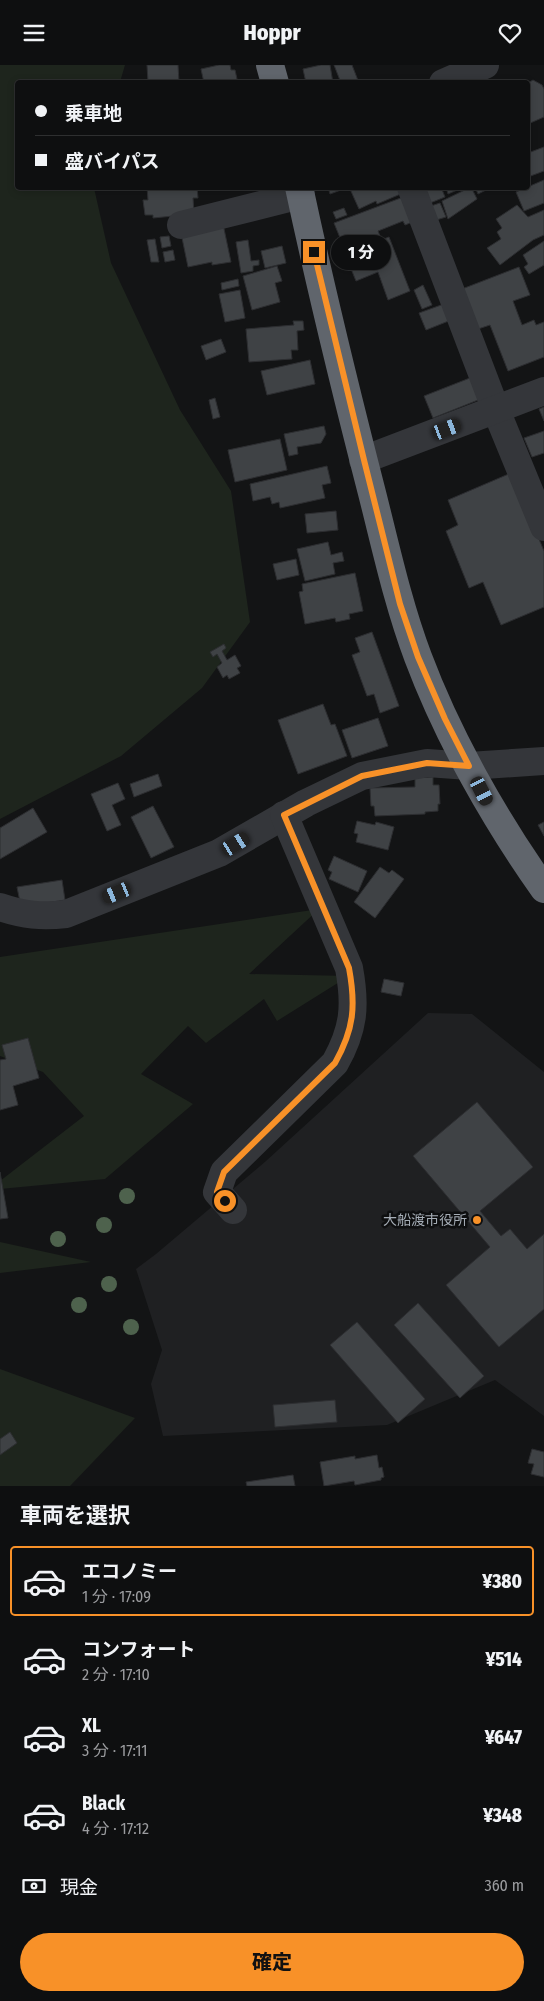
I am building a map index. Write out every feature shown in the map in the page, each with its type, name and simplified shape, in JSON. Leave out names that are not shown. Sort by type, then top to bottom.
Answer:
[{"type":"highway","points":[[270,65],[273,80]]},
{"type":"highway","points":[[300,191],[400,604],[418,657],[445,719],[488,803],[544,889]]},
{"type":"street","points":[[450,80],[485,65]]},
{"type":"street","points":[[413,190],[496,410],[544,527]]},
{"type":"street","points":[[181,225],[300,191]]},
{"type":"street","points":[[364,460],[544,391]]},
{"type":"street","points":[[0,907],[22,915],[43,917],[66,914],[219,853],[284,815],[362,776],[427,763],[469,766],[544,761]]},
{"type":"street","points":[[233,1210],[217,1192],[224,1172],[335,1063],[347,1042],[352,1015],[353,990],[349,968],[284,815]]},
{"type":"shaded area","points":[[0,65],[125,65],[121,80],[15,80],[15,190],[94,190],[111,263],[180,410],[231,491],[250,622],[202,688],[121,756],[0,819]]},
{"type":"shaded area","points":[[319,909],[249,974],[349,976],[277,1021],[264,999],[206,1043],[188,1026],[141,1074],[193,1104],[105,1179],[0,1189],[0,1181],[84,1116],[43,1072],[0,1056],[0,957]]},
{"type":"shaded area","points":[[428,1013],[472,1014],[544,1072],[544,1416],[495,1380],[387,1425],[163,1436],[151,1384],[162,1350],[136,1269],[266,1161]]},
{"type":"shaded area","points":[[0,1242],[91,1262],[0,1273]]},
{"type":"shaded area","points":[[0,1369],[135,1418],[70,1486],[0,1486]]},
{"type":"building","points":[[147,65],[178,65],[179,80],[148,80]]},
{"type":"building","points":[[219,65],[230,65],[231,70],[235,70],[237,79],[203,80],[201,69]]},
{"type":"building","points":[[330,65],[332,80],[305,80],[303,69]]},
{"type":"building","points":[[334,65],[352,65],[358,80],[340,80]]},
{"type":"building","points":[[533,80],[542,85],[544,89],[544,117],[530,123],[530,82]]},
{"type":"building","points":[[544,147],[544,171],[530,176],[530,152]]},
{"type":"building","points":[[544,180],[544,203],[524,211],[516,192],[530,190],[530,186]]},
{"type":"building","points":[[147,190],[197,190],[198,198],[193,198],[194,214],[153,218],[153,215],[145,215],[143,200],[148,200]]},
{"type":"building","points":[[329,190],[341,190],[330,194]]},
{"type":"building","points":[[350,190],[402,190],[403,193],[377,204],[376,201],[359,209]]},
{"type":"building","points":[[419,190],[442,190],[445,197],[425,205]]},
{"type":"building","points":[[447,190],[457,190],[448,194]]},
{"type":"building","points":[[465,190],[472,190],[477,199],[448,219],[442,201]]},
{"type":"building","points":[[476,190],[486,190],[478,194]]},
{"type":"building","points":[[406,196],[415,221],[405,225],[403,221],[378,231],[380,236],[345,250],[334,223]]},
{"type":"building","points":[[440,203],[446,217],[433,221],[428,207]]},
{"type":"building","points":[[517,205],[528,217],[544,210],[544,235],[533,240],[500,265],[487,248],[501,239],[497,232],[502,228],[496,219]]},
{"type":"building","points":[[344,208],[347,215],[336,219],[333,212]]},
{"type":"building","points":[[223,224],[231,262],[212,265],[212,262],[188,267],[181,233]]},
{"type":"building","points":[[169,236],[171,246],[162,248],[160,237]]},
{"type":"building","points":[[389,237],[410,291],[388,300],[378,272],[356,281],[345,254]]},
{"type":"building","points":[[155,239],[159,262],[151,262],[147,240]]},
{"type":"building","points":[[248,240],[251,261],[259,260],[259,265],[253,266],[253,271],[241,273],[236,242]]},
{"type":"building","points":[[544,241],[544,265],[529,274],[524,267],[528,264],[523,255]]},
{"type":"building","points":[[282,246],[286,263],[265,268],[261,251]]},
{"type":"building","points":[[173,250],[175,260],[165,262],[163,252]]},
{"type":"building","points":[[277,266],[282,281],[275,283],[280,302],[252,310],[243,276]]},
{"type":"building","points":[[519,267],[530,295],[513,301],[522,325],[534,320],[536,325],[544,322],[544,357],[508,371],[490,325],[478,329],[462,289]]},
{"type":"building","points":[[238,279],[239,286],[222,290],[221,283]]},
{"type":"building","points":[[423,285],[432,305],[422,309],[414,290]]},
{"type":"building","points":[[240,290],[245,318],[225,322],[219,294]]},
{"type":"building","points":[[444,304],[451,320],[426,330],[419,313]]},
{"type":"building","points":[[293,321],[303,321],[304,330],[297,331],[298,350],[291,350],[292,359],[249,362],[246,329],[294,325]]},
{"type":"building","points":[[221,339],[226,352],[206,360],[201,346]]},
{"type":"building","points":[[310,360],[315,384],[267,395],[261,371]]},
{"type":"building","points":[[475,376],[483,398],[433,418],[424,396]]},
{"type":"building","points":[[215,398],[220,417],[213,419],[209,400]]},
{"type":"building","points":[[544,407],[544,421],[539,409]]},
{"type":"building","points":[[324,426],[326,434],[321,443],[297,447],[298,454],[289,456],[284,434]]},
{"type":"building","points":[[544,431],[544,453],[532,457],[524,438]]},
{"type":"building","points":[[280,439],[287,470],[235,482],[228,450]]},
{"type":"building","points":[[327,466],[331,483],[322,485],[325,498],[280,508],[279,502],[272,504],[270,497],[253,501],[250,484]]},
{"type":"building","points":[[511,473],[544,551],[544,607],[501,625],[483,582],[469,588],[446,531],[458,525],[448,500]]},
{"type":"building","points":[[336,511],[338,530],[307,533],[305,514]]},
{"type":"building","points":[[328,542],[331,555],[342,552],[344,561],[333,563],[335,574],[305,581],[297,549]]},
{"type":"building","points":[[296,559],[299,575],[277,580],[273,564]]},
{"type":"building","points":[[355,573],[363,611],[349,614],[350,619],[336,622],[335,618],[305,624],[299,592],[303,591],[302,584]]},
{"type":"building","points":[[372,632],[399,706],[380,713],[374,694],[367,696],[352,655],[360,652],[355,638]]},
{"type":"building","points":[[224,644],[226,648],[222,651],[227,660],[235,655],[241,666],[237,668],[240,673],[229,679],[227,675],[223,678],[217,667],[222,663],[217,654],[213,657],[210,652]]},
{"type":"building","points":[[323,704],[331,725],[335,724],[347,756],[298,774],[278,720]]},
{"type":"building","points":[[378,718],[388,746],[352,758],[342,730]]},
{"type":"building","points":[[158,774],[162,786],[134,797],[130,784]]},
{"type":"building","points":[[433,777],[433,785],[439,785],[440,804],[438,804],[438,811],[425,812],[425,814],[375,816],[374,806],[371,806],[370,788],[415,787],[415,778]]},
{"type":"building","points":[[118,783],[125,799],[112,805],[121,825],[107,831],[91,794]]},
{"type":"building","points":[[153,806],[174,847],[151,858],[131,817]]},
{"type":"building","points":[[33,808],[47,832],[0,859],[0,828]]},
{"type":"building","points":[[357,821],[375,825],[376,822],[394,827],[388,850],[356,842],[358,834],[354,833]]},
{"type":"building","points":[[544,822],[544,836],[538,825]]},
{"type":"building","points":[[334,856],[367,871],[358,892],[329,879],[332,872],[328,870]]},
{"type":"building","points":[[380,867],[389,873],[392,870],[404,879],[375,918],[354,902]]},
{"type":"building","points":[[62,880],[65,900],[21,907],[17,887]]},
{"type":"building","points":[[384,979],[404,983],[401,996],[381,992]]},
{"type":"building","points":[[28,1038],[39,1078],[13,1086],[18,1105],[0,1110],[0,1060],[6,1059],[2,1045]]},
{"type":"building","name":"大船渡市役所","points":[[477,1102],[533,1167],[480,1211],[501,1236],[510,1229],[527,1249],[544,1234],[544,1309],[499,1347],[446,1285],[490,1247],[413,1156]]},
{"type":"building","points":[[0,1172],[8,1218],[0,1219]]},
{"type":"building","points":[[418,1303],[484,1376],[460,1398],[394,1325]]},
{"type":"building","points":[[357,1322],[425,1399],[398,1423],[330,1345]]},
{"type":"building","points":[[335,1400],[337,1422],[275,1427],[273,1405]]},
{"type":"building","points":[[10,1432],[17,1443],[0,1455],[0,1439]]},
{"type":"building","points":[[532,1449],[544,1452],[544,1477],[531,1474],[534,1464],[528,1463]]},
{"type":"building","points":[[377,1455],[379,1468],[382,1467],[384,1477],[381,1480],[355,1485],[354,1481],[324,1486],[320,1462],[355,1456],[355,1459]]},
{"type":"building","points":[[293,1475],[295,1486],[247,1486],[246,1482]]},
{"type":"place","name":"大船渡市役所","points":[[477,1220]]},
{"type":"route","points":[[225,1201],[217,1192],[224,1172],[335,1063],[347,1042],[352,1015],[353,990],[349,968],[284,815],[362,776],[427,763],[469,766],[445,719],[418,657],[400,604],[314,252]]}]
